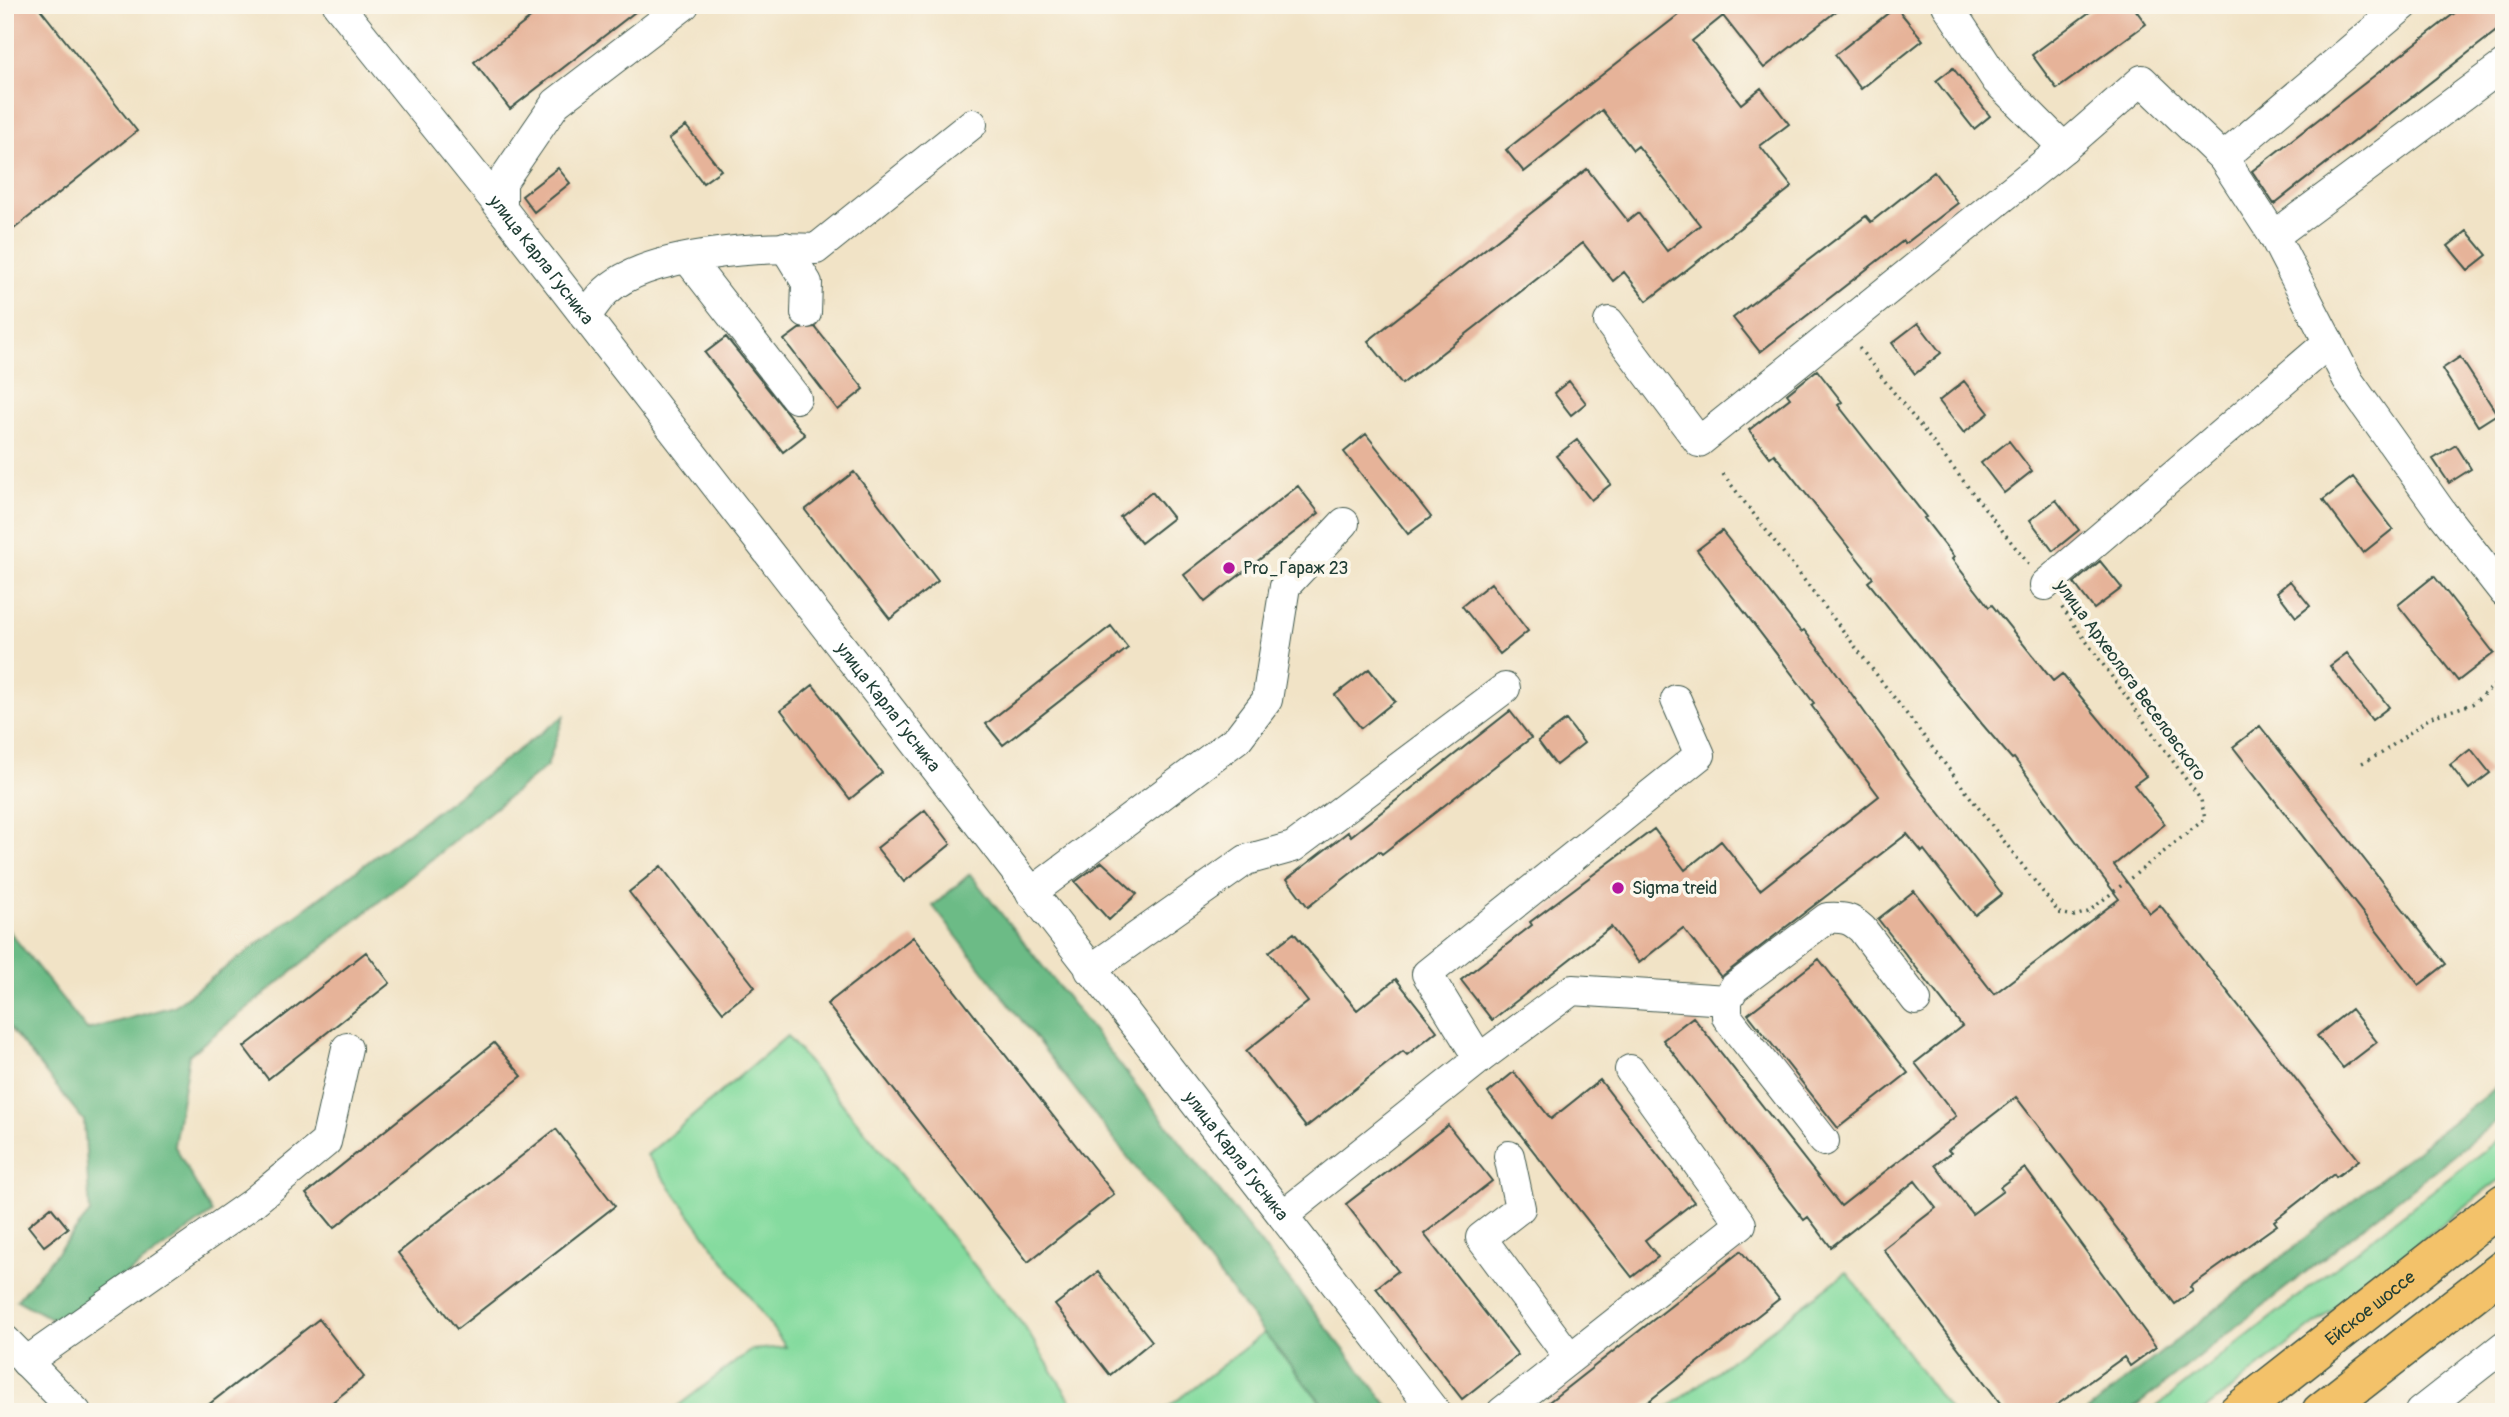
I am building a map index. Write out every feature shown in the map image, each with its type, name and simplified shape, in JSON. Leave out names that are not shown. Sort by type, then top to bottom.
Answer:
[{"type":"main road","name":"Ейское шоссе","points":[[2238,1412],[2504,1203]]},
{"type":"main road","points":[[2321,1412],[2504,1269]]},
{"type":"street","name":"улица Карла Гусника","points":[[338,5],[502,209],[1090,970],[1285,1214],[1435,1412]]},
{"type":"street","points":[[502,209],[502,182],[556,103],[684,5]]},
{"type":"street","points":[[1947,5],[1997,81],[2064,148]]},
{"type":"street","points":[[2223,158],[2404,5]]},
{"type":"street","points":[[2274,236],[2504,65]]},
{"type":"street","points":[[1609,322],[1699,442],[2064,148],[2142,80],[2223,158],[2274,236],[2357,393],[2442,513],[2504,592]]},
{"type":"street","points":[[586,317],[606,290],[644,270],[711,254],[785,247],[816,249],[972,124]]},
{"type":"street","points":[[785,247],[807,283],[806,313]]},
{"type":"street","points":[[688,259],[796,398]]},
{"type":"street","points":[[2045,585],[2329,342]]},
{"type":"street","points":[[1031,893],[1238,738],[1257,717],[1266,700],[1285,586],[1344,523]]},
{"type":"street","points":[[1090,970],[1246,860],[1293,847],[1505,688]]},
{"type":"street","points":[[1479,1059],[1427,974],[1700,755],[1676,701]]},
{"type":"street","points":[[1824,1141],[1727,1017],[1727,1000],[1734,988],[1828,918],[1842,917],[1852,919],[1863,929],[1916,1000]]},
{"type":"street","points":[[1285,1214],[1479,1059],[1572,990],[1727,1000]]},
{"type":"street","points":[[26,1362],[251,1204],[326,1142],[347,1048]]},
{"type":"street","points":[[1502,1412],[1741,1224],[1630,1069]]},
{"type":"street","points":[[1509,1156],[1520,1208],[1481,1238],[1570,1358]]},
{"type":"street","points":[[5,1340],[76,1412]]},
{"type":"street","points":[[2420,1412],[2499,1360]]},
{"type":"path","name":"улица Археолога Веселовского","points":[[1723,474],[2059,913],[2074,916],[2088,912],[2205,819],[2201,800],[2045,585],[1860,348]]},
{"type":"path","points":[[2362,763],[2382,753],[2431,717],[2472,704],[2504,677]]},
{"type":"green space","points":[[564,716],[547,766],[189,1055],[174,1145],[212,1213],[59,1323],[17,1300],[90,1213],[84,1121],[5,1022],[5,926],[87,1030],[174,1006]]},
{"type":"green space","points":[[970,874],[1393,1412],[1329,1412],[1264,1333],[933,906]]},
{"type":"green space","points":[[787,1036],[1024,1326],[1078,1412],[670,1412],[751,1350],[786,1347],[647,1155]]},
{"type":"green space","points":[[2504,1081],[2504,1115],[2129,1412],[2086,1412]]},
{"type":"green space","points":[[2504,1135],[2504,1176],[2202,1412],[2150,1412]]},
{"type":"green space","points":[[1847,1272],[1951,1412],[1663,1412]]},
{"type":"green space","points":[[1264,1333],[1329,1412],[1162,1412]]},
{"type":"building","points":[[5,5],[37,5],[137,131],[5,236]]},
{"type":"building","points":[[547,5],[644,5],[510,109],[474,62]]},
{"type":"building","points":[[1691,5],[1844,5],[1764,68],[1723,16],[1692,41],[1741,104],[1761,88],[1789,124],[1760,146],[1792,187],[1647,301],[1624,272],[1613,281],[1583,243],[1402,384],[1368,341],[1587,169],[1628,221],[1638,213],[1667,251],[1700,225],[1638,146],[1633,150],[1602,110],[1524,172],[1506,150]]},
{"type":"building","points":[[2099,5],[2132,5],[2146,24],[2057,89],[2032,55]]},
{"type":"building","points":[[2465,5],[2504,5],[2504,25],[2274,204],[2252,171]]},
{"type":"building","points":[[1896,7],[1923,40],[1861,89],[1835,55]]},
{"type":"building","points":[[1953,68],[1990,116],[1974,129],[1936,81]]},
{"type":"building","points":[[686,126],[721,170],[703,183],[669,139]]},
{"type":"building","points":[[558,168],[570,183],[534,212],[522,196]]},
{"type":"building","points":[[1934,172],[1958,203],[1905,244],[1903,241],[1760,352],[1733,318],[1866,216],[1871,222]]},
{"type":"building","points":[[2467,231],[2487,255],[2468,270],[2448,246]]},
{"type":"building","points":[[1918,323],[1941,353],[1915,374],[1892,343]]},
{"type":"building","points":[[815,327],[864,389],[838,410],[784,340],[799,329]]},
{"type":"building","points":[[726,337],[805,435],[783,452],[705,353]]},
{"type":"building","points":[[2460,357],[2497,414],[2478,426],[2442,369]]},
{"type":"building","points":[[1817,370],[1842,402],[1838,405],[1926,517],[1924,518],[1954,557],[1952,559],[1989,607],[1992,605],[2053,681],[2062,674],[2146,776],[2134,785],[2165,824],[2114,865],[2150,913],[2160,905],[2359,1160],[2336,1177],[2334,1174],[2274,1221],[2277,1225],[2190,1287],[2193,1291],[2175,1304],[2016,1097],[1948,1150],[1951,1153],[1935,1165],[1972,1214],[2003,1191],[2000,1187],[2025,1168],[2156,1347],[2130,1366],[2124,1357],[2047,1412],[2007,1412],[1883,1249],[1936,1208],[1915,1181],[1831,1247],[1808,1217],[1804,1220],[1663,1040],[1693,1017],[1841,1206],[1956,1116],[1915,1063],[1962,1026],[1878,919],[1914,891],[1994,994],[2119,899],[2014,758],[2012,759],[1982,724],[1868,582],[1873,578],[1774,454],[1770,457],[1749,430],[1790,398],[1787,394]]},
{"type":"building","points":[[1569,381],[1586,403],[1571,415],[1554,393]]},
{"type":"building","points":[[1964,381],[1989,413],[1964,433],[1939,401]]},
{"type":"building","points":[[1366,434],[1431,517],[1408,534],[1344,452]]},
{"type":"building","points":[[1577,440],[1611,484],[1591,500],[1556,456]]},
{"type":"building","points":[[2009,441],[2032,471],[2004,493],[1981,463]]},
{"type":"building","points":[[2456,445],[2471,469],[2449,483],[2433,459]]},
{"type":"building","points":[[854,472],[938,581],[890,619],[805,510]]},
{"type":"building","points":[[2353,477],[2393,529],[2363,553],[2323,500]]},
{"type":"building","points":[[1298,486],[1319,513],[1205,602],[1184,575]]},
{"type":"building","points":[[1152,492],[1173,518],[1141,543],[1120,517]]},
{"type":"building","points":[[2056,500],[2079,530],[2053,551],[2030,520]]},
{"type":"building","points":[[1722,531],[1801,632],[1804,630],[1831,665],[1907,772],[2002,894],[1975,915],[1924,850],[1922,852],[1907,834],[1721,977],[1683,928],[1639,963],[1611,927],[1492,1020],[1461,980],[1532,925],[1530,922],[1654,829],[1685,870],[1721,841],[1760,890],[1879,796],[1811,705],[1814,703],[1697,550]]},
{"type":"building","points":[[2100,561],[2122,588],[2094,609],[2074,583]]},
{"type":"building","points":[[2434,576],[2494,653],[2458,681],[2398,605]]},
{"type":"building","points":[[2290,581],[2310,606],[2296,617],[2277,592]]},
{"type":"building","points":[[1491,583],[1528,631],[1500,654],[1462,606]]},
{"type":"building","points":[[1111,626],[1128,648],[1003,745],[986,724]]},
{"type":"building","points":[[2347,653],[2389,707],[2372,720],[2330,666]]},
{"type":"building","points":[[1369,669],[1395,701],[1361,728],[1335,695]]},
{"type":"building","points":[[813,685],[882,773],[850,799],[781,710]]},
{"type":"building","points":[[1510,711],[1531,738],[1382,854],[1379,851],[1308,907],[1287,879],[1348,832],[1351,836]]},
{"type":"building","points":[[1566,720],[1584,743],[1556,765],[1538,741]]},
{"type":"building","points":[[2260,726],[2446,964],[2419,985],[2233,747]]},
{"type":"building","points":[[2471,749],[2490,773],[2469,789],[2450,765]]},
{"type":"building","points":[[925,810],[951,844],[904,882],[877,848]]},
{"type":"building","points":[[1102,862],[1137,894],[1109,920],[1075,882]]},
{"type":"building","points":[[661,866],[755,987],[723,1012],[629,892]]},
{"type":"building","points":[[1294,933],[1357,1010],[1396,979],[1437,1031],[1407,1055],[1403,1051],[1306,1127],[1246,1051],[1308,1002],[1269,952]]},
{"type":"building","points":[[913,937],[1114,1194],[1028,1262],[827,1004]]},
{"type":"building","points":[[366,952],[390,983],[268,1079],[244,1047]]},
{"type":"building","points":[[1819,959],[1908,1073],[1838,1128],[1748,1014]]},
{"type":"building","points":[[2351,1009],[2377,1042],[2343,1068],[2317,1036]]},
{"type":"building","points":[[494,1043],[522,1076],[334,1228],[306,1194]]},
{"type":"building","points":[[1514,1072],[1551,1119],[1600,1080],[1694,1202],[1645,1240],[1658,1257],[1632,1277],[1488,1093]]},
{"type":"building","points":[[1448,1125],[1492,1181],[1424,1234],[1518,1355],[1462,1399],[1376,1288],[1398,1271],[1346,1204]]},
{"type":"building","points":[[556,1129],[615,1206],[457,1329],[398,1253]]},
{"type":"building","points":[[51,1207],[68,1228],[44,1246],[28,1226]]},
{"type":"building","points":[[1741,1251],[1779,1299],[1635,1412],[1536,1412]]},
{"type":"building","points":[[1098,1272],[1152,1341],[1110,1375],[1055,1305]]},
{"type":"building","points":[[319,1319],[364,1377],[320,1412],[199,1412]]},
{"type":"place","name":"Pro_Гараж 23","points":[[1229,568]]},
{"type":"place","name":"Sigma treid","points":[[1618,888]]}]
